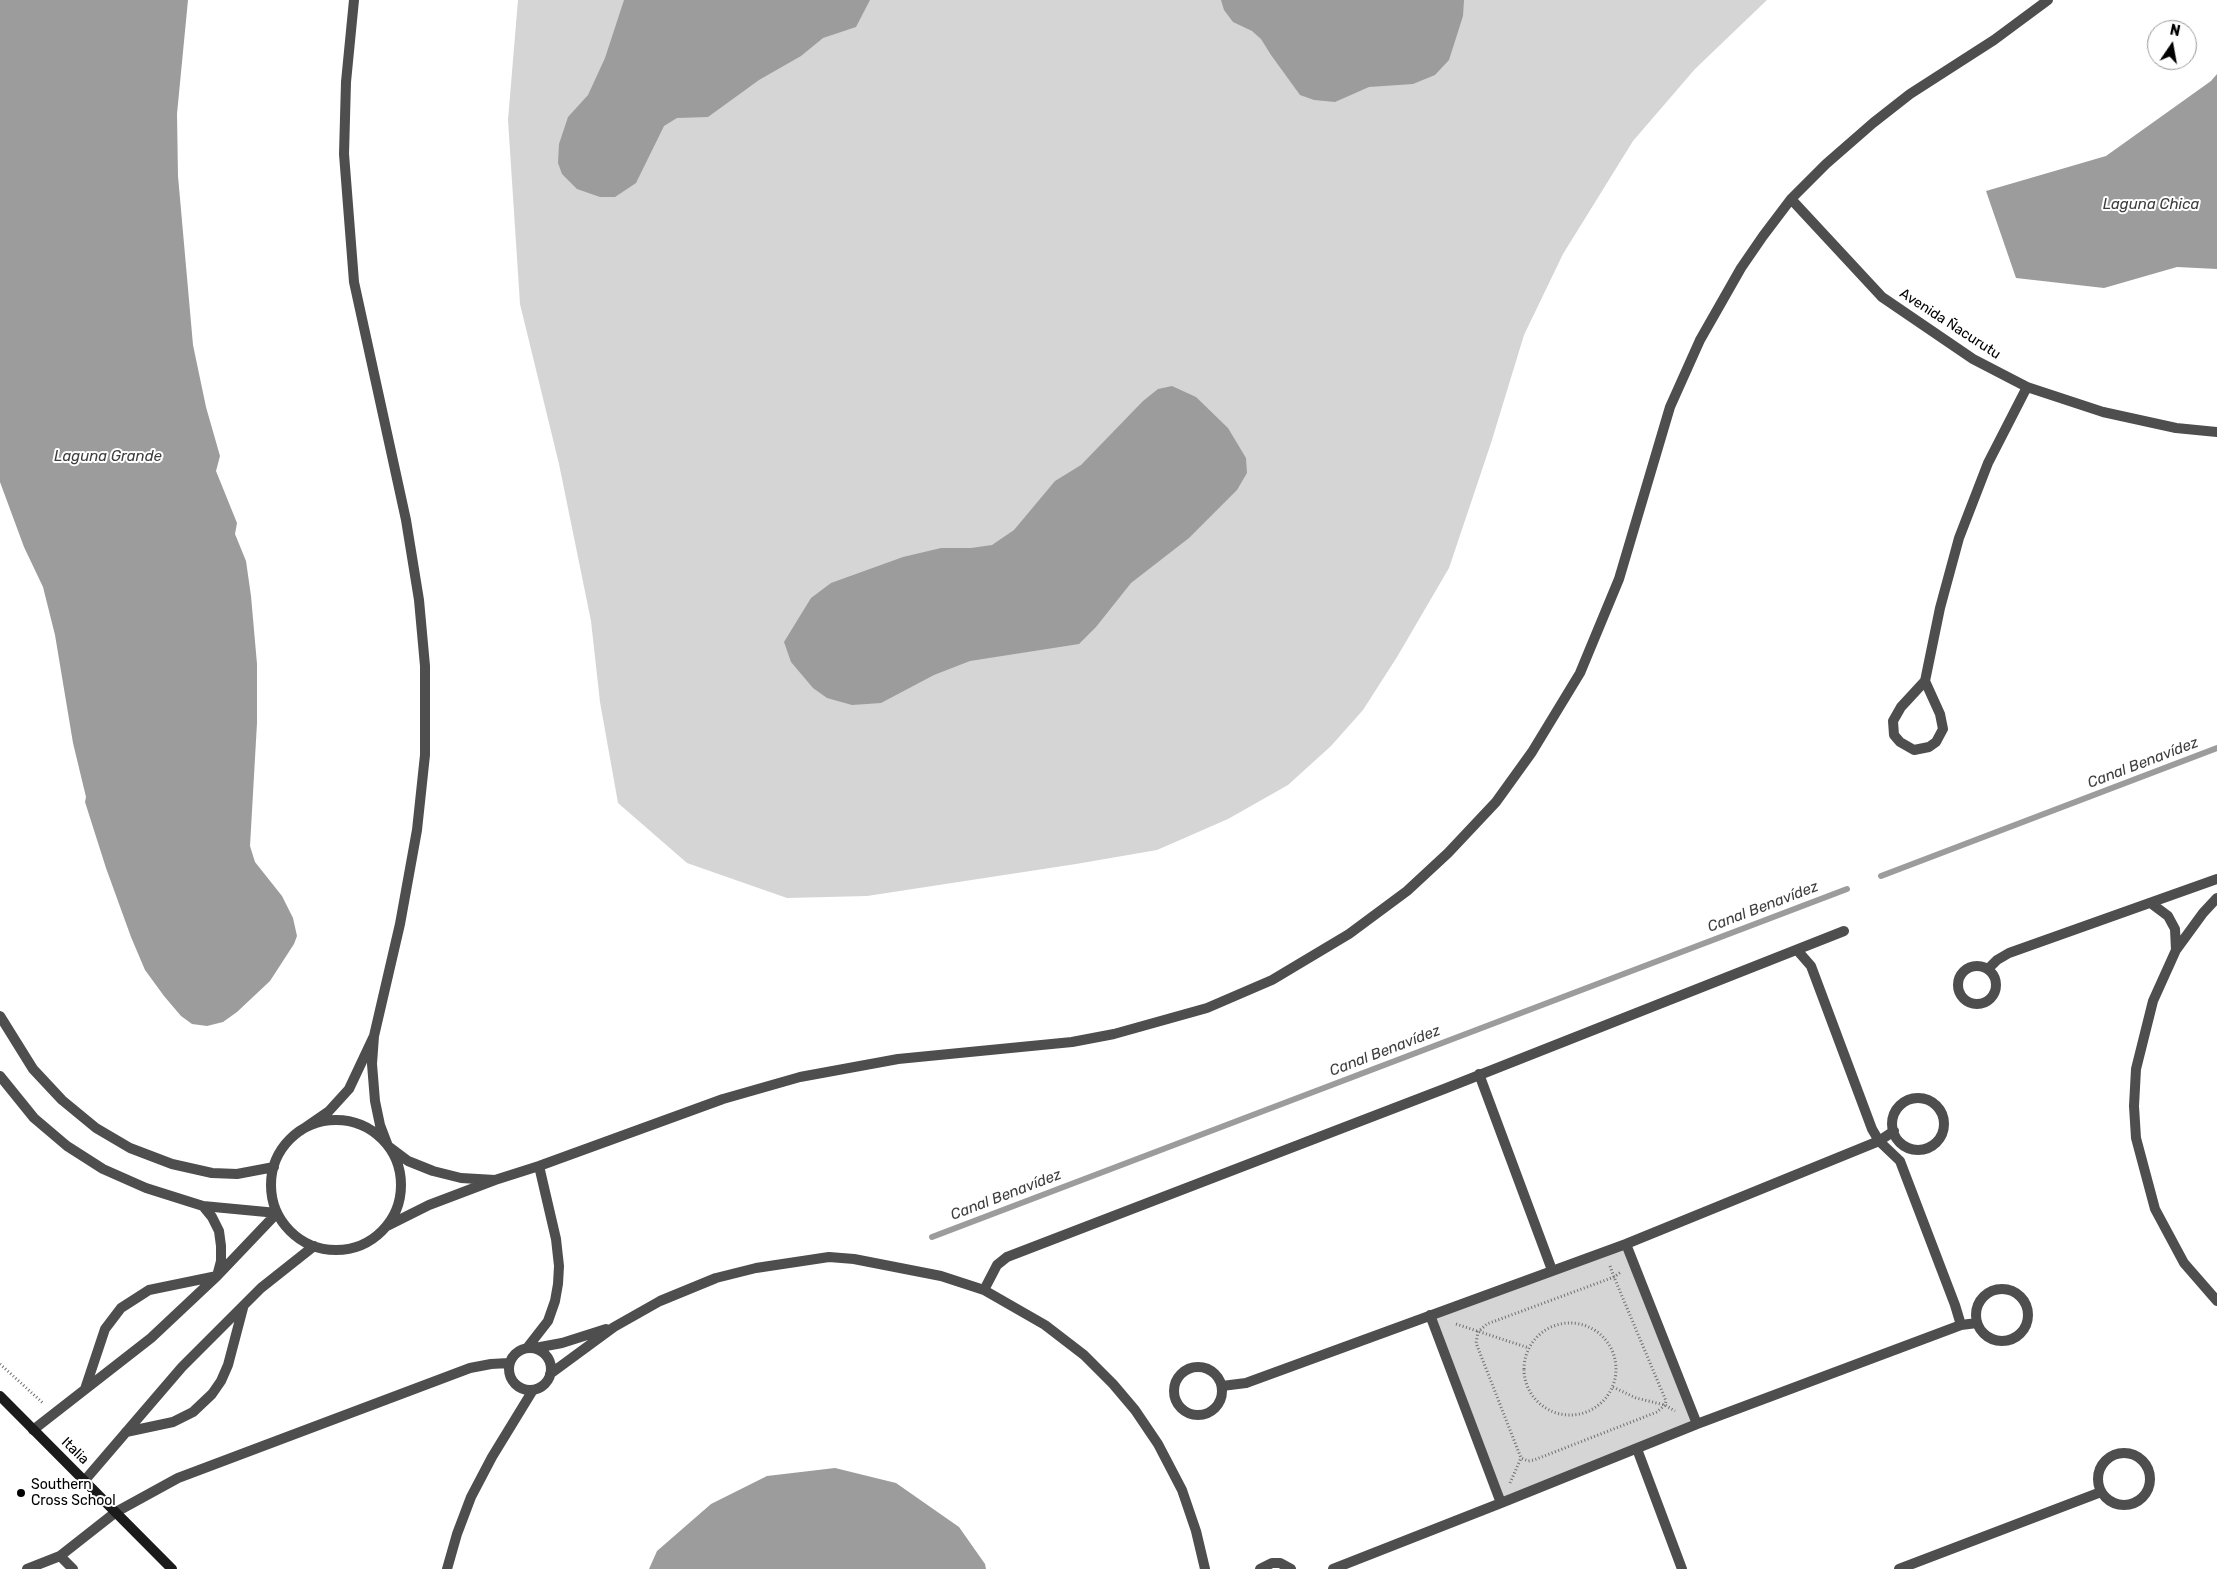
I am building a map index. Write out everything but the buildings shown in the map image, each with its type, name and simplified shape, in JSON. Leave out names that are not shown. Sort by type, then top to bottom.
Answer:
[{"type":"street","points":[[354,0],[346,82],[344,154],[354,282],[406,520],[419,600],[425,666],[425,755],[417,830],[400,924],[374,1036],[372,1064],[375,1102],[380,1125],[398,1165],[402,1186],[398,1207],[387,1226]]},
{"type":"street","points":[[374,1036],[349,1089],[329,1111],[300,1131],[284,1147],[274,1167],[272,1190],[277,1213],[287,1227],[299,1238],[314,1246],[334,1250],[354,1248],[372,1239],[387,1226],[429,1205],[723,1099],[800,1077],[898,1059],[1072,1042],[1114,1034],[1207,1008],[1240,995],[1288,971],[1349,934],[1407,891],[1448,853],[1496,802],[1532,752],[1580,673],[1619,579],[1670,407],[1700,340],[1741,268],[1791,199],[1826,164],[1910,94],[1994,40],[2048,0]]},
{"type":"street","name":"Avenida Ñacurutu","points":[[1791,199],[1882,297],[1973,359],[2027,387],[2103,412],[2176,428],[2217,432]]},
{"type":"street","points":[[1925,681],[1940,714],[1943,729],[1936,742],[1929,747],[1914,750],[1900,742],[1894,735],[1893,721],[1905,702],[1925,681],[1940,608],[1959,538],[1988,463],[2027,387]]},
{"type":"street","points":[[1988,969],[1997,960],[2009,953],[2217,880]]},
{"type":"street","points":[[2217,898],[2203,913],[2176,950],[2153,1001],[2136,1069],[2134,1106],[2136,1138],[2155,1209],[2184,1262],[2208,1293],[2217,1301]]},
{"type":"street","points":[[2152,904],[2168,916],[2172,923],[2175,929],[2176,950]]},
{"type":"street","points":[[984,1290],[997,1265],[1007,1257],[1844,931]]},
{"type":"street","points":[[1797,950],[1811,966],[1872,1129],[1879,1141],[1900,1162],[1955,1306],[1960,1325]]},
{"type":"street","points":[[0,1016],[33,1069],[62,1100],[96,1128],[130,1148],[172,1164],[212,1173],[237,1174],[274,1167]]},
{"type":"street","points":[[1479,1074],[1552,1270]]},
{"type":"street","points":[[0,1076],[34,1118],[67,1146],[103,1169],[146,1188],[203,1206],[277,1213]]},
{"type":"street","points":[[1923,1098],[1931,1101],[1943,1115],[1944,1123],[1940,1139],[1927,1148],[1910,1148],[1903,1144],[1894,1131],[1892,1123],[1894,1114],[1906,1101],[1923,1098]]},
{"type":"street","points":[[300,1131],[318,1122],[337,1120],[357,1123],[374,1132],[388,1146],[408,1161],[433,1171],[461,1178],[495,1180]]},
{"type":"street","points":[[1222,1386],[1246,1383],[1626,1244],[1879,1141],[1894,1131]]},
{"type":"street","points":[[531,1348],[548,1321],[556,1301],[559,1266],[556,1239],[539,1166]]},
{"type":"street","points":[[203,1206],[212,1217],[222,1246],[217,1276]]},
{"type":"street","points":[[33,1430],[151,1338],[217,1276],[277,1213]]},
{"type":"street","points":[[1626,1244],[1697,1424]]},
{"type":"street","points":[[85,1480],[182,1367],[261,1288],[314,1246]]},
{"type":"street","points":[[447,1569],[457,1534],[471,1497],[492,1457],[533,1390],[544,1385],[550,1374],[614,1327],[660,1300],[716,1278],[756,1268],[829,1257],[854,1259],[941,1276],[984,1290],[1045,1325],[1084,1354],[1135,1410],[1158,1444],[1182,1490],[1196,1531],[1205,1569]]},
{"type":"street","points":[[85,1389],[105,1329],[121,1308],[149,1290],[217,1276]]},
{"type":"street","points":[[1998,1290],[2007,1290],[2015,1293],[2026,1306],[2028,1315],[2024,1330],[2010,1340],[1994,1340],[1981,1330],[1977,1323],[1976,1314],[1983,1298],[1998,1290]]},
{"type":"street","points":[[126,1432],[173,1422],[193,1412],[212,1394],[221,1382],[228,1365],[243,1306]]},
{"type":"street","points":[[1430,1315],[1502,1503]]},
{"type":"street","points":[[1333,1569],[1697,1424],[1960,1325],[1977,1323]]},
{"type":"street","points":[[533,1390],[519,1387],[514,1383],[508,1371],[509,1363],[515,1353],[531,1348],[562,1343],[614,1327]]},
{"type":"street","points":[[531,1348],[546,1355],[549,1361],[550,1374]]},
{"type":"street","points":[[27,1569],[60,1556],[116,1512],[178,1478],[470,1368],[509,1363]]},
{"type":"street","points":[[1193,1368],[1201,1368],[1214,1374],[1222,1386],[1220,1402],[1208,1414],[1192,1414],[1184,1410],[1175,1397],[1174,1390],[1180,1376],[1193,1368]]},
{"type":"street","name":"Italia","points":[[0,1396],[172,1569]]},
{"type":"street","points":[[1637,1449],[1682,1569]]},
{"type":"street","points":[[2131,1454],[2145,1464],[2149,1481],[2148,1489],[2137,1501],[2130,1504],[2113,1503],[2101,1492],[2098,1475],[2106,1460],[2114,1455],[2131,1454]]},
{"type":"street","points":[[1899,1569],[2101,1492]]},
{"type":"street","points":[[60,1556],[73,1569]]},
{"type":"street","points":[[1260,1569],[1272,1563],[1280,1563],[1291,1569]]},
{"type":"path","points":[[1614,1277],[1666,1400],[1665,1405],[1657,1412],[1528,1462],[1521,1458],[1517,1452],[1476,1343],[1478,1332],[1487,1324],[1614,1277]]},
{"type":"path","points":[[1430,1315],[1529,1348]]},
{"type":"path","points":[[1567,1323],[1582,1324],[1597,1331],[1608,1342],[1614,1356],[1616,1372],[1612,1387],[1604,1400],[1593,1409],[1579,1414],[1564,1415],[1550,1410],[1538,1402],[1529,1390],[1524,1376],[1524,1362],[1529,1348],[1538,1335],[1551,1326],[1567,1323]]},
{"type":"path","points":[[0,1364],[47,1406]]},
{"type":"path","points":[[1612,1387],[1636,1398],[1665,1405],[1697,1424]]},
{"type":"shaded area","points":[[518,0],[1767,0],[1695,69],[1633,141],[1563,254],[1524,335],[1491,443],[1449,568],[1397,657],[1363,710],[1331,746],[1288,785],[1228,819],[1157,850],[867,896],[787,898],[687,863],[618,803],[600,702],[591,621],[559,464],[520,304],[508,120]]},
{"type":"shaded area","points":[[1626,1244],[1697,1424],[1501,1503],[1430,1315]]},
{"type":"water","name":"Laguna Grande","points":[[0,0],[188,0],[177,114],[178,176],[193,345],[206,407],[220,456],[216,471],[237,523],[235,534],[246,561],[251,596],[257,664],[257,723],[250,846],[255,862],[282,896],[293,918],[297,936],[294,944],[270,981],[237,1012],[223,1022],[207,1026],[192,1024],[181,1016],[145,970],[131,937],[85,802],[86,797],[73,743],[55,635],[43,587],[24,547],[0,482]]},
{"type":"water","points":[[624,0],[870,0],[856,27],[823,38],[801,56],[759,80],[708,117],[677,118],[664,126],[636,183],[615,197],[600,197],[577,189],[562,174],[558,163],[559,144],[568,117],[588,95],[605,58]]},
{"type":"water","points":[[1221,0],[1464,0],[1463,16],[1449,60],[1435,75],[1413,84],[1369,87],[1335,102],[1314,100],[1300,95],[1261,39],[1252,31],[1233,22],[1224,10]]},
{"type":"water","name":"Laguna Chica","points":[[2217,74],[2217,269],[2177,267],[2104,288],[2016,278],[1986,191],[2106,156],[2211,81]]},
{"type":"water","points":[[1172,386],[1196,397],[1228,428],[1246,458],[1247,473],[1237,490],[1189,538],[1131,583],[1096,627],[1079,644],[970,661],[934,675],[881,703],[852,705],[827,698],[813,688],[791,662],[784,642],[811,598],[831,583],[903,557],[941,548],[971,548],[992,545],[1014,530],[1055,481],[1081,465],[1143,401],[1158,389]]},
{"type":"water","points":[[835,1468],[896,1483],[959,1527],[985,1564],[986,1569],[649,1569],[657,1551],[711,1504],[767,1476]]},
{"type":"waterway","name":"Canal Benavídez","points":[[1881,876],[2217,748]]},
{"type":"waterway","name":"Canal Benavídez","points":[[932,1237],[1847,889]]},
{"type":"place","name":"Southern Cross School","points":[[21,1493]]}]
